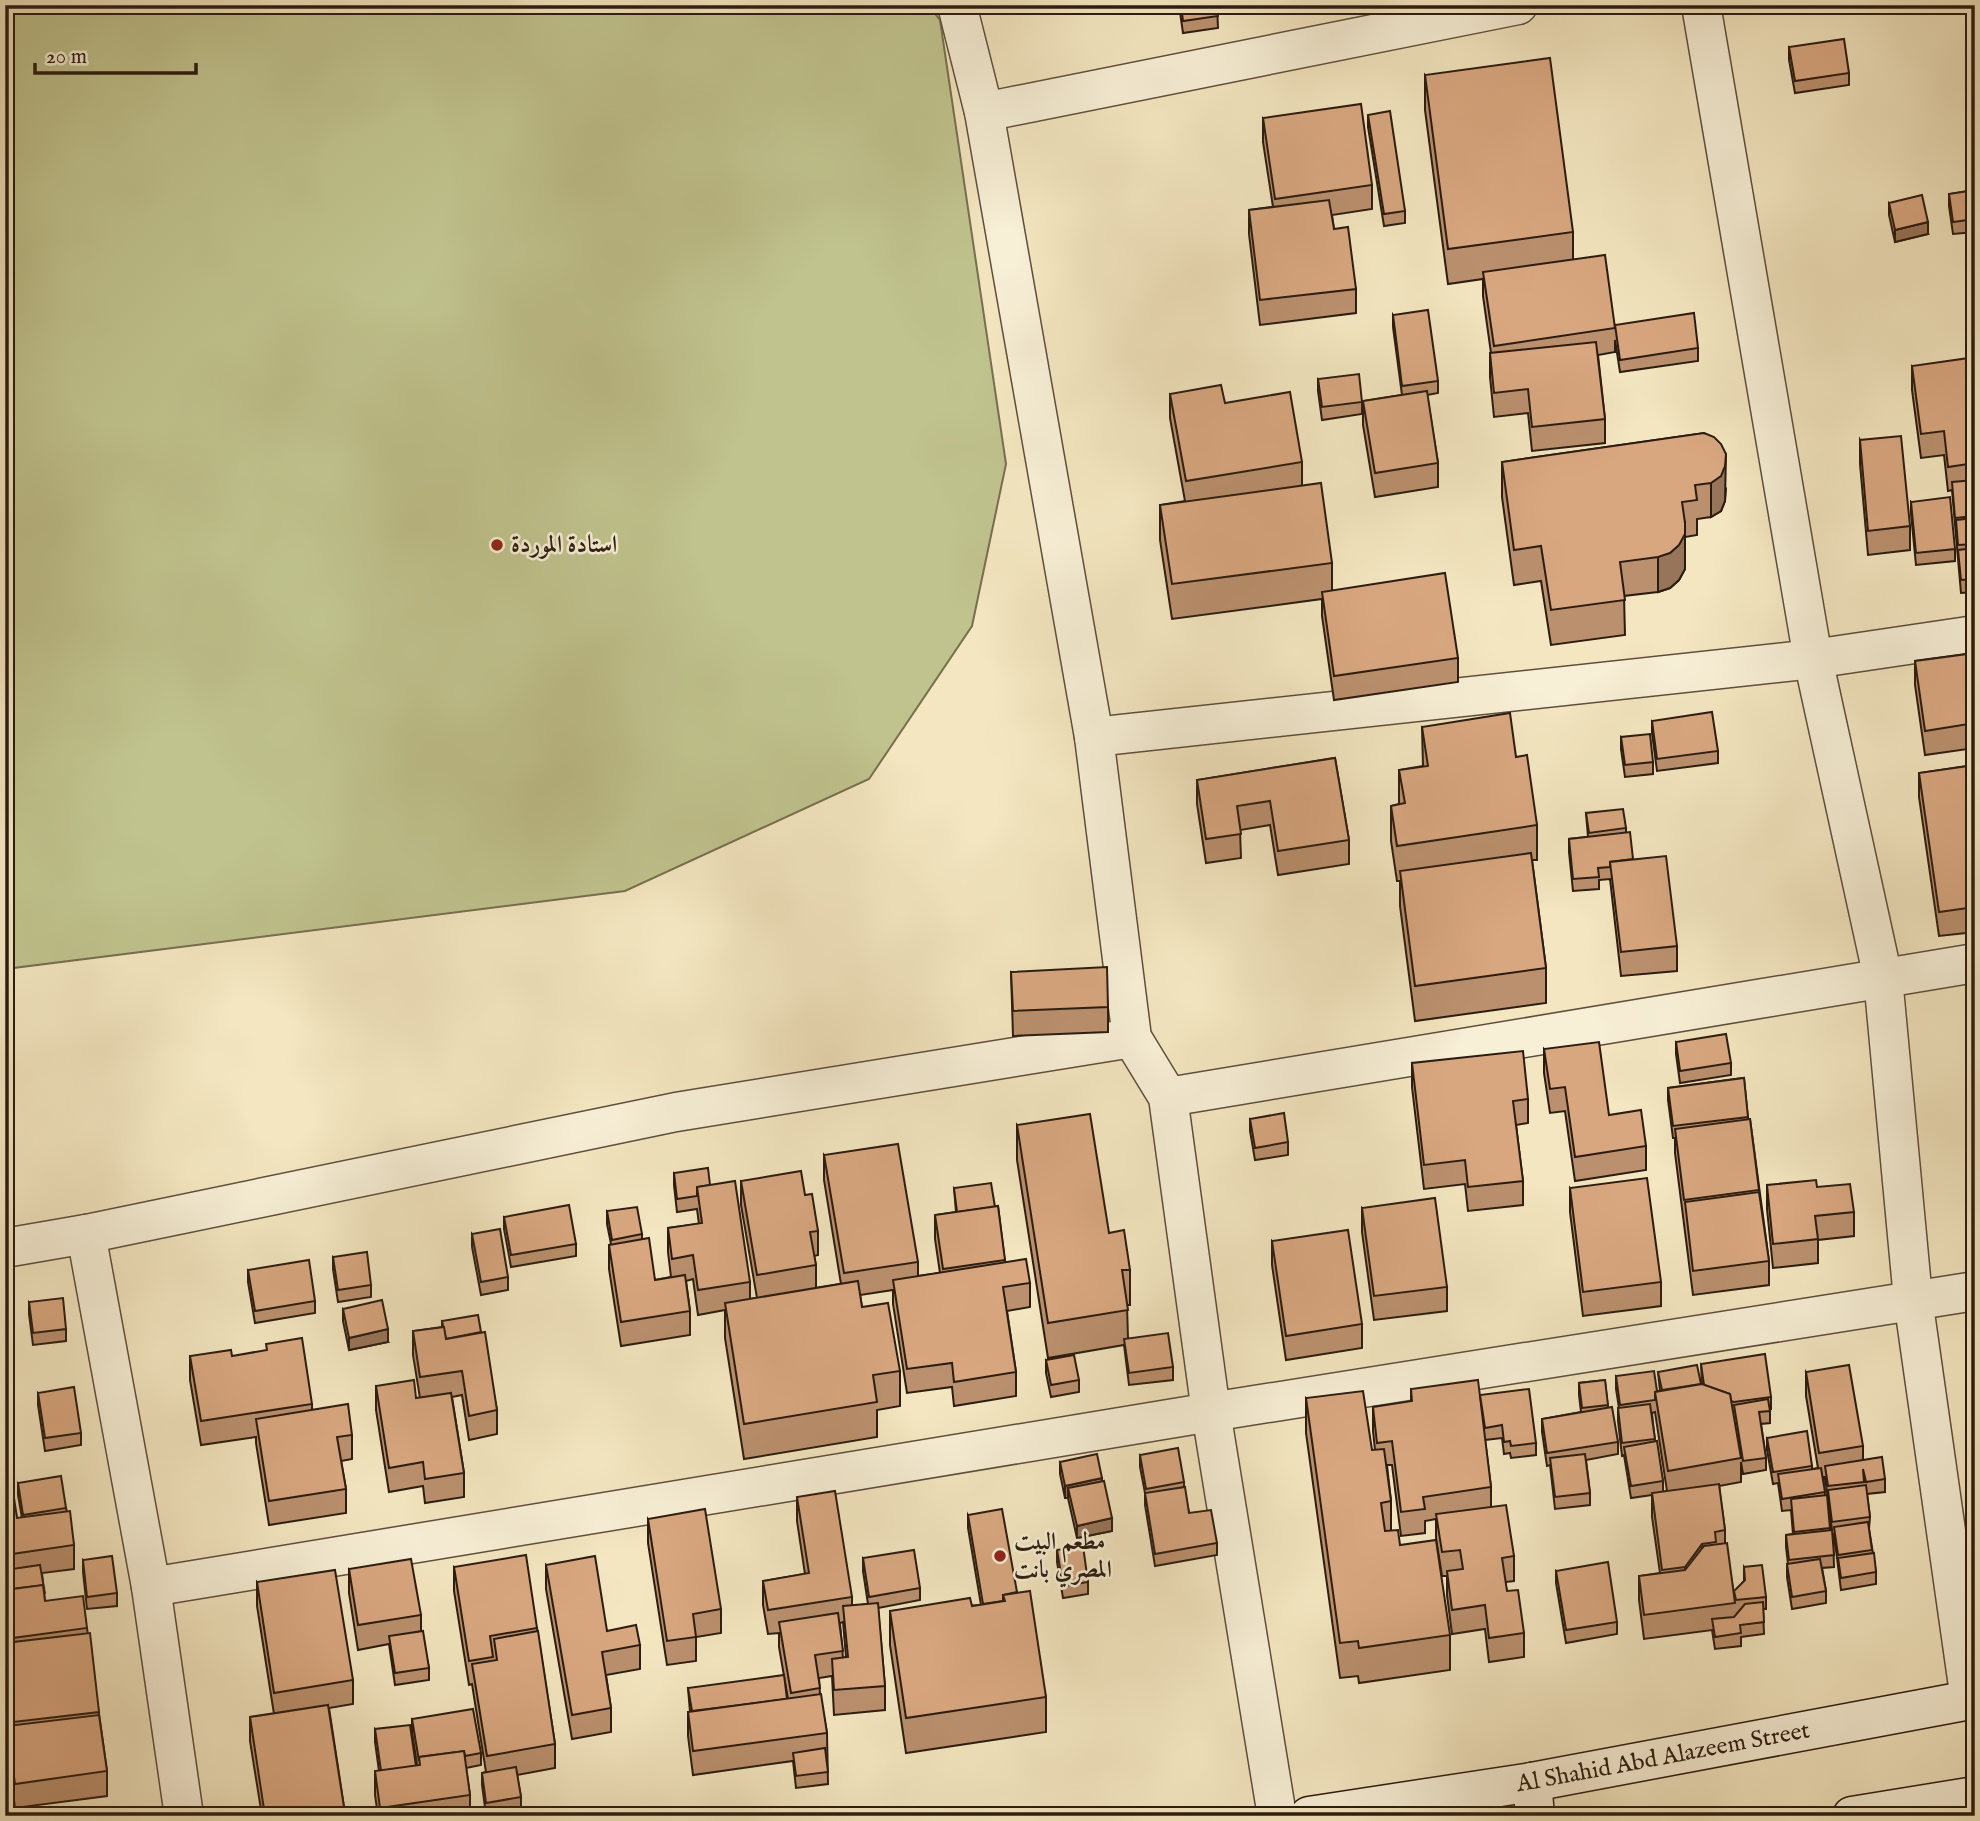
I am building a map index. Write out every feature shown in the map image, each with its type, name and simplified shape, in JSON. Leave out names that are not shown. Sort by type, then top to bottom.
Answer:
[{"type":"street","points":[[957,5],[984,112],[1094,737],[1132,1038],[1168,1097],[1211,1412],[1277,1816]]},
{"type":"street","points":[[984,112],[1518,5]]},
{"type":"street","points":[[1701,5],[1813,659],[1883,978],[1913,1299],[1973,1700]]},
{"type":"street","points":[[1094,737],[1813,659],[1975,635]]},
{"type":"street","points":[[1168,1097],[1975,963]]},
{"type":"street","points":[[5,1248],[86,1234],[676,1112],[1132,1038]]},
{"type":"street","points":[[86,1234],[151,1587],[184,1816]]},
{"type":"street","points":[[151,1587],[1211,1412],[1975,1290]]},
{"type":"street","name":"Al Shahid Abd Alazeem Street","points":[[1309,1816],[1533,1799],[1973,1700]]},
{"type":"street","points":[[1852,1816],[1975,1796]]},
{"type":"green space","name":"استادة الموردة","points":[[5,5],[928,5],[940,20],[1006,464],[972,626],[869,779],[625,891],[5,969]]},
{"type":"building","points":[[1181,5],[1217,5],[1218,16],[1183,21]]},
{"type":"building","points":[[1844,39],[1849,73],[1795,81],[1789,47]]},
{"type":"building","points":[[1550,58],[1573,232],[1448,249],[1425,75]]},
{"type":"building","points":[[1361,104],[1372,185],[1275,199],[1263,118]]},
{"type":"building","points":[[1390,111],[1405,211],[1384,214],[1368,115]]},
{"type":"building","points":[[1975,190],[1975,219],[1953,222],[1949,194]]},
{"type":"building","points":[[1922,195],[1928,222],[1895,230],[1889,203]]},
{"type":"building","points":[[1329,200],[1334,229],[1348,227],[1356,289],[1260,300],[1249,210]]},
{"type":"building","points":[[1605,255],[1615,328],[1494,346],[1483,272]]},
{"type":"building","points":[[1428,310],[1438,381],[1402,386],[1393,315]]},
{"type":"building","points":[[1694,313],[1698,348],[1620,360],[1615,325]]},
{"type":"building","points":[[1596,342],[1605,419],[1532,427],[1528,389],[1494,393],[1490,353]]},
{"type":"building","points":[[1969,358],[1975,407],[1975,463],[1948,467],[1944,431],[1921,434],[1912,366]]},
{"type":"building","points":[[1359,374],[1362,402],[1322,407],[1318,379]]},
{"type":"building","points":[[1221,385],[1225,403],[1290,392],[1302,462],[1186,481],[1170,394]]},
{"type":"building","points":[[1427,391],[1438,463],[1375,473],[1363,401]]},
{"type":"building","points":[[1704,433],[1721,444],[1726,454],[1725,466],[1721,476],[1711,483],[1695,485],[1697,500],[1682,502],[1685,534],[1679,545],[1670,553],[1658,557],[1620,562],[1625,600],[1551,610],[1541,546],[1514,550],[1502,462]]},
{"type":"building","points":[[1901,436],[1910,526],[1868,531],[1860,440]]},
{"type":"building","points":[[1975,480],[1975,516],[1955,518],[1952,482]]},
{"type":"building","points":[[1321,483],[1332,563],[1172,584],[1160,505]]},
{"type":"building","points":[[1950,497],[1955,549],[1916,553],[1911,502]]},
{"type":"building","points":[[1975,518],[1975,544],[1958,545],[1956,520]]},
{"type":"building","points":[[1975,548],[1975,579],[1961,580],[1958,550]]},
{"type":"building","points":[[1445,573],[1458,658],[1334,676],[1322,592]]},
{"type":"building","points":[[1975,653],[1975,723],[1925,731],[1915,661]]},
{"type":"building","points":[[1712,712],[1718,751],[1657,759],[1652,721]]},
{"type":"building","points":[[1510,713],[1516,757],[1527,755],[1537,825],[1397,846],[1391,806],[1405,803],[1399,770],[1428,766],[1422,727]]},
{"type":"building","points":[[1650,734],[1653,762],[1625,765],[1621,737]]},
{"type":"building","points":[[1335,758],[1349,840],[1278,851],[1270,801],[1237,806],[1241,834],[1206,839],[1197,780]]},
{"type":"building","points":[[1975,765],[1975,907],[1939,912],[1919,773]]},
{"type":"building","points":[[1623,809],[1626,828],[1589,833],[1586,813]]},
{"type":"building","points":[[1630,832],[1633,859],[1610,862],[1610,867],[1598,868],[1599,877],[1573,879],[1569,839]]},
{"type":"building","points":[[1531,853],[1546,968],[1415,986],[1400,871]]},
{"type":"building","points":[[1666,856],[1677,946],[1621,952],[1610,862]]},
{"type":"building","points":[[1107,967],[1108,1007],[1013,1011],[1011,972]]},
{"type":"building","points":[[1726,1034],[1731,1063],[1680,1071],[1676,1042]]},
{"type":"building","points":[[1599,1042],[1609,1115],[1641,1110],[1646,1146],[1575,1157],[1565,1087],[1550,1089],[1544,1049]]},
{"type":"building","points":[[1523,1051],[1528,1099],[1513,1101],[1523,1181],[1468,1187],[1465,1160],[1424,1165],[1412,1063]]},
{"type":"building","points":[[1744,1078],[1748,1117],[1673,1126],[1668,1088]]},
{"type":"building","points":[[1284,1113],[1288,1142],[1255,1148],[1250,1119]]},
{"type":"building","points":[[1090,1114],[1109,1233],[1124,1230],[1130,1270],[1122,1270],[1128,1310],[1048,1323],[1017,1125]]},
{"type":"building","points":[[1750,1119],[1759,1190],[1684,1200],[1675,1129]]},
{"type":"building","points":[[898,1144],[918,1262],[844,1273],[824,1155]]},
{"type":"building","points":[[708,1168],[710,1185],[697,1187],[697,1196],[677,1199],[674,1173]]},
{"type":"building","points":[[801,1171],[805,1195],[812,1194],[818,1231],[810,1232],[816,1265],[757,1275],[741,1181]]},
{"type":"building","points":[[1647,1178],[1661,1282],[1583,1292],[1570,1188]]},
{"type":"building","points":[[1816,1180],[1817,1187],[1850,1184],[1854,1212],[1815,1216],[1818,1239],[1773,1244],[1767,1185]]},
{"type":"building","points":[[735,1181],[750,1282],[698,1290],[693,1255],[672,1259],[668,1228],[702,1223],[697,1187]]},
{"type":"building","points":[[991,1183],[995,1207],[957,1212],[954,1188]]},
{"type":"building","points":[[1759,1192],[1769,1261],[1693,1271],[1685,1202]]},
{"type":"building","points":[[1435,1198],[1447,1287],[1374,1296],[1362,1208]]},
{"type":"building","points":[[569,1205],[576,1244],[511,1255],[504,1217]]},
{"type":"building","points":[[998,1206],[1005,1260],[943,1269],[935,1215]]},
{"type":"building","points":[[637,1207],[642,1234],[612,1240],[607,1211]]},
{"type":"building","points":[[500,1229],[508,1277],[481,1282],[472,1234]]},
{"type":"building","points":[[1348,1230],[1362,1324],[1286,1336],[1272,1241]]},
{"type":"building","points":[[649,1238],[655,1280],[685,1275],[690,1311],[621,1322],[609,1245]]},
{"type":"building","points":[[367,1252],[371,1285],[338,1290],[333,1257]]},
{"type":"building","points":[[1026,1259],[1030,1283],[1003,1287],[1016,1372],[954,1382],[952,1363],[907,1369],[893,1280]]},
{"type":"building","points":[[309,1260],[315,1301],[255,1311],[248,1270]]},
{"type":"building","points":[[858,1281],[862,1307],[888,1303],[900,1371],[873,1375],[877,1402],[744,1424],[725,1303]]},
{"type":"building","points":[[63,1298],[66,1329],[33,1333],[29,1302]]},
{"type":"building","points":[[382,1300],[388,1329],[349,1338],[343,1309]]},
{"type":"building","points":[[478,1315],[481,1332],[446,1339],[442,1321]]},
{"type":"building","points":[[444,1327],[446,1339],[485,1332],[497,1410],[469,1416],[462,1371],[420,1377],[413,1331]]},
{"type":"building","points":[[1168,1333],[1173,1367],[1129,1373],[1124,1339]]},
{"type":"building","points":[[302,1338],[312,1404],[201,1421],[190,1356],[231,1350],[232,1356],[267,1350],[266,1344]]},
{"type":"building","points":[[1765,1354],[1771,1397],[1734,1402],[1731,1401],[1730,1394],[1704,1385],[1701,1364]]},
{"type":"building","points":[[1074,1355],[1079,1380],[1051,1385],[1046,1360]]},
{"type":"building","points":[[1697,1365],[1701,1384],[1662,1390],[1658,1372]]},
{"type":"building","points":[[1849,1365],[1863,1446],[1819,1453],[1806,1372]]},
{"type":"building","points":[[1654,1371],[1657,1391],[1655,1400],[1620,1405],[1616,1376]]},
{"type":"building","points":[[414,1380],[416,1398],[451,1393],[464,1473],[425,1479],[423,1462],[389,1468],[376,1386]]},
{"type":"building","points":[[1478,1380],[1491,1487],[1423,1497],[1425,1509],[1401,1512],[1392,1441],[1377,1443],[1373,1407],[1412,1401],[1411,1389]]},
{"type":"building","points":[[1605,1380],[1608,1405],[1582,1408],[1579,1383]]},
{"type":"building","points":[[1702,1384],[1730,1394],[1741,1458],[1668,1471],[1655,1392]]},
{"type":"building","points":[[74,1387],[81,1433],[45,1438],[38,1393]]},
{"type":"building","points":[[1529,1389],[1536,1443],[1511,1446],[1510,1441],[1504,1442],[1502,1425],[1485,1428],[1480,1395]]},
{"type":"building","points":[[1363,1391],[1372,1450],[1384,1449],[1391,1501],[1381,1503],[1385,1531],[1398,1530],[1400,1545],[1436,1540],[1450,1635],[1359,1648],[1358,1641],[1340,1643],[1306,1398]]},
{"type":"building","points":[[1768,1399],[1770,1411],[1759,1412],[1766,1458],[1743,1461],[1734,1405]]},
{"type":"building","points":[[348,1404],[352,1435],[337,1437],[346,1489],[269,1501],[256,1419]]},
{"type":"building","points":[[1650,1404],[1655,1439],[1622,1443],[1618,1408]]},
{"type":"building","points":[[1612,1407],[1618,1442],[1547,1453],[1542,1419]]},
{"type":"building","points":[[1807,1431],[1812,1466],[1773,1472],[1767,1438]]},
{"type":"building","points":[[1657,1441],[1663,1481],[1631,1486],[1624,1447]]},
{"type":"building","points":[[1178,1448],[1184,1482],[1146,1489],[1140,1455]]},
{"type":"building","points":[[1097,1454],[1102,1478],[1065,1486],[1060,1462]]},
{"type":"building","points":[[1585,1454],[1590,1493],[1555,1497],[1550,1458]]},
{"type":"building","points":[[1882,1457],[1885,1479],[1866,1482],[1863,1469],[1864,1482],[1828,1486],[1825,1466]]},
{"type":"building","points":[[1821,1468],[1825,1492],[1782,1499],[1778,1474]]},
{"type":"building","points":[[10,1471],[17,1518],[70,1511],[74,1545],[5,1555],[5,1472]]},
{"type":"building","points":[[61,1476],[66,1508],[23,1515],[18,1483]]},
{"type":"building","points":[[1104,1481],[1112,1518],[1077,1526],[1068,1488]]},
{"type":"building","points":[[1719,1484],[1725,1530],[1715,1532],[1716,1542],[1702,1544],[1685,1567],[1662,1570],[1652,1493]]},
{"type":"building","points":[[1866,1485],[1870,1517],[1832,1522],[1828,1490]]},
{"type":"building","points":[[1185,1487],[1189,1513],[1211,1510],[1217,1543],[1155,1554],[1145,1493]]},
{"type":"building","points":[[835,1491],[852,1597],[768,1610],[763,1581],[809,1573],[797,1497]]},
{"type":"building","points":[[1827,1495],[1830,1528],[1794,1532],[1791,1499]]},
{"type":"building","points":[[1506,1505],[1514,1556],[1502,1558],[1507,1591],[1518,1590],[1524,1633],[1489,1638],[1485,1605],[1452,1610],[1447,1571],[1463,1569],[1460,1550],[1442,1552],[1436,1514]]},
{"type":"building","points":[[705,1509],[721,1609],[693,1614],[696,1637],[667,1641],[648,1519]]},
{"type":"building","points":[[1002,1509],[1017,1592],[1003,1595],[1003,1601],[983,1604],[968,1515]]},
{"type":"building","points":[[1868,1522],[1872,1550],[1838,1555],[1834,1527]]},
{"type":"building","points":[[1832,1530],[1834,1555],[1789,1560],[1786,1535]]},
{"type":"building","points":[[1727,1543],[1735,1603],[1644,1615],[1639,1576],[1685,1570],[1704,1546]]},
{"type":"building","points":[[1083,1546],[1088,1582],[1063,1586],[1057,1550]]},
{"type":"building","points":[[914,1550],[920,1588],[869,1597],[863,1558]]},
{"type":"building","points":[[1874,1553],[1876,1572],[1841,1578],[1838,1558]]},
{"type":"building","points":[[526,1555],[537,1628],[490,1636],[493,1657],[469,1661],[454,1567]]},
{"type":"building","points":[[112,1556],[117,1593],[87,1597],[83,1560]]},
{"type":"building","points":[[595,1556],[607,1631],[636,1625],[640,1645],[602,1652],[611,1708],[572,1715],[546,1565]]},
{"type":"building","points":[[411,1559],[421,1615],[358,1625],[349,1569]]},
{"type":"building","points":[[1820,1559],[1826,1591],[1792,1597],[1787,1564]]},
{"type":"building","points":[[1608,1562],[1617,1622],[1566,1630],[1556,1571]]},
{"type":"building","points":[[40,1565],[45,1594],[43,1585],[5,1590],[5,1570]]},
{"type":"building","points":[[1762,1565],[1766,1597],[1736,1600],[1734,1591],[1745,1580],[1744,1567]]},
{"type":"building","points":[[335,1570],[353,1680],[274,1693],[257,1582]]},
{"type":"building","points":[[43,1585],[45,1601],[83,1596],[87,1628],[5,1639],[5,1590]]},
{"type":"building","points":[[1030,1591],[1046,1697],[906,1718],[890,1611],[970,1598],[972,1606],[1005,1601],[1003,1595]]},
{"type":"building","points":[[1763,1602],[1764,1622],[1740,1625],[1741,1633],[1715,1637],[1712,1619],[1734,1617],[1745,1604]]},
{"type":"building","points":[[878,1603],[885,1686],[834,1690],[832,1659],[848,1657],[843,1606]]},
{"type":"building","points":[[838,1613],[843,1651],[815,1655],[820,1688],[791,1693],[779,1622]]},
{"type":"building","points":[[423,1631],[429,1668],[395,1673],[389,1636]]},
{"type":"building","points":[[538,1631],[555,1744],[487,1756],[472,1664],[497,1660],[494,1639]]},
{"type":"building","points":[[90,1633],[99,1712],[5,1723],[5,1643]]},
{"type":"building","points":[[784,1675],[787,1699],[692,1711],[688,1688]]},
{"type":"building","points":[[821,1694],[827,1733],[693,1751],[688,1712]]},
{"type":"building","points":[[328,1705],[344,1807],[288,1816],[265,1816],[250,1717]]},
{"type":"building","points":[[473,1709],[481,1753],[465,1756],[464,1751],[419,1757],[419,1761],[412,1719]]},
{"type":"building","points":[[99,1715],[107,1771],[15,1784],[7,1726]]},
{"type":"building","points":[[410,1725],[416,1766],[381,1771],[375,1729]]},
{"type":"building","points":[[825,1748],[828,1772],[796,1776],[793,1753]]},
{"type":"building","points":[[464,1751],[470,1795],[380,1808],[375,1771],[420,1765],[419,1757]]},
{"type":"building","points":[[5,1766],[8,1788],[5,1789]]},
{"type":"building","points":[[516,1767],[521,1797],[486,1803],[482,1773]]},
{"type":"place","name":"استادة الموردة","points":[[497,545]]},
{"type":"place","name":"مطعم البيت المصري بانت","points":[[1000,1556]]}]
